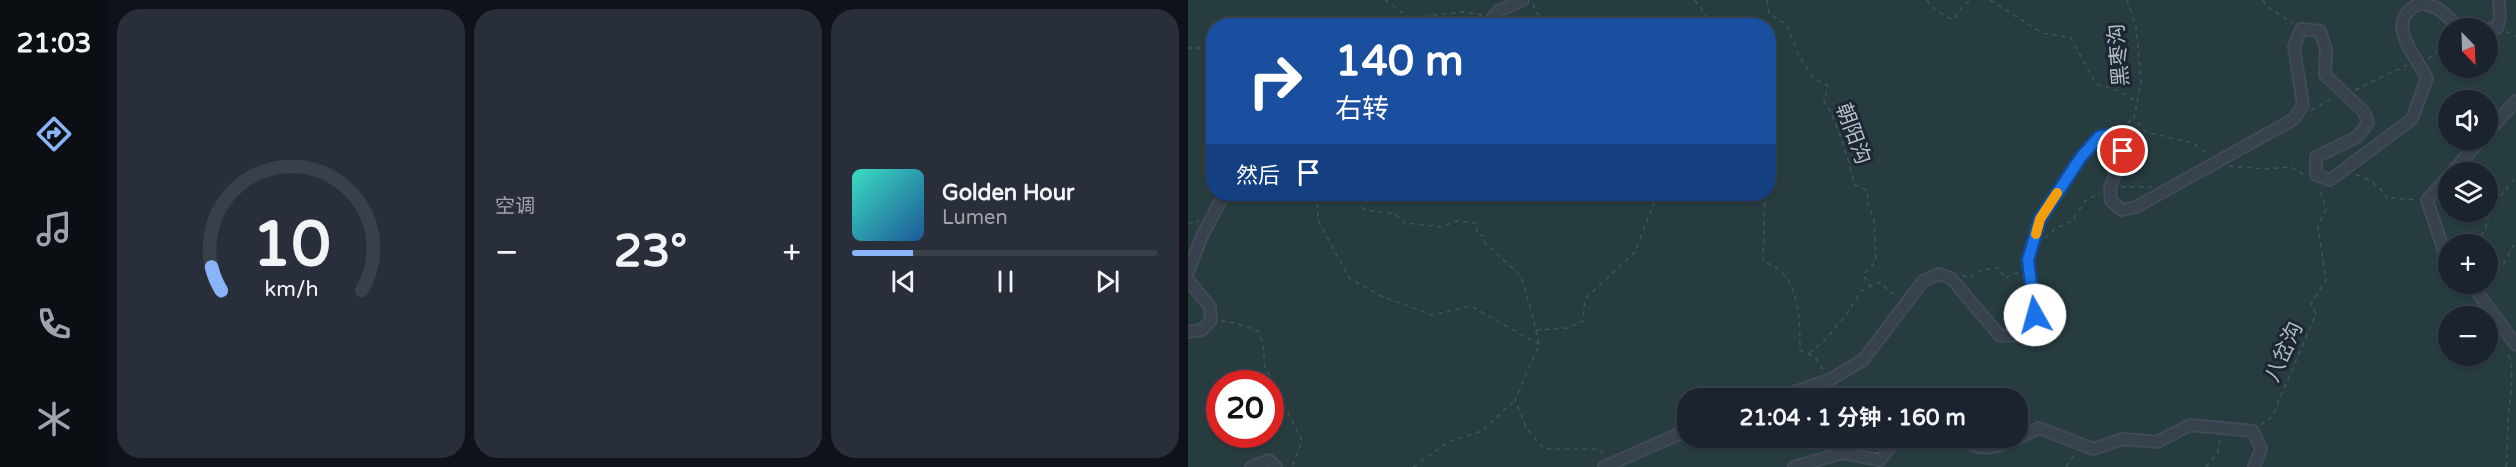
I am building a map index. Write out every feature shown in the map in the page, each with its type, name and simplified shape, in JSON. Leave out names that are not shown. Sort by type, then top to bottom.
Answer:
[{"type":"lane","points":[[1492,18],[1498,11],[1523,0]]},
{"type":"lane","points":[[2498,25],[2499,0]]},
{"type":"lane","points":[[1805,388],[1831,379],[1863,360],[1923,281],[1938,274],[1951,278],[2000,336],[2024,334],[2035,315],[2028,260],[2040,219],[2081,157],[2099,137],[2114,134],[2123,151],[2110,188],[2111,201],[2122,210],[2136,207],[2294,119],[2303,105],[2294,47],[2301,29],[2320,31],[2326,49],[2325,75],[2364,112],[2368,123],[2356,137],[2316,157],[2316,175],[2331,180],[2412,119],[2427,78],[2401,33],[2403,18],[2408,8],[2421,3],[2437,8],[2449,18]]},
{"type":"lane","points":[[2498,120],[2516,100]]},
{"type":"lane","points":[[2461,162],[2472,150]]},
{"type":"lane","points":[[2438,188],[2427,200],[2438,234]]},
{"type":"lane","points":[[1188,272],[1202,236],[1220,201]]},
{"type":"lane","points":[[1188,280],[1210,307],[1211,320],[1202,330],[1188,332]]},
{"type":"lane","points":[[2477,294],[2512,348]]},
{"type":"lane","points":[[2028,433],[2039,428],[2093,449],[2123,440],[2157,442],[2190,425],[2253,431],[2261,449],[2254,467]]},
{"type":"lane","points":[[1609,465],[1677,435]]},
{"type":"lane","points":[[1794,467],[1842,453],[1880,460],[1889,448]]},
{"type":"lane","points":[[1251,467],[1269,460],[1276,467]]},
{"type":"path","points":[[1385,0],[1410,18],[1462,12],[1481,18]]},
{"type":"path","points":[[1532,0],[1535,11],[1542,18]]},
{"type":"path","points":[[1695,0],[1707,18]]},
{"type":"path","name":"朝阳沟","points":[[1767,0],[1770,14],[1786,24],[1799,56],[1814,80],[1828,86],[1824,102],[1833,111],[1834,125],[1852,169],[1854,184],[1868,191],[1867,203],[1874,219],[1876,261],[1863,275],[1871,286]]},
{"type":"path","points":[[1927,0],[1935,10],[1953,20],[1966,3],[1973,0]]},
{"type":"path","points":[[1990,0],[2042,33],[2071,38],[2096,84],[2117,90],[2136,101]]},
{"type":"path","name":"黑枣沟","points":[[2127,0],[2136,27],[2141,82],[2134,118]]},
{"type":"path","points":[[2263,0],[2266,7],[2273,9],[2301,29]]},
{"type":"path","points":[[1188,48],[1206,48]]},
{"type":"path","points":[[2294,119],[2343,94],[2371,84],[2400,66],[2420,63],[2438,50]]},
{"type":"path","points":[[2114,134],[2134,118],[2146,132],[2193,143],[2217,162],[2233,168],[2291,167],[2304,177],[2316,175]]},
{"type":"path","points":[[2343,171],[2372,182],[2385,193],[2388,200],[2407,198],[2423,202],[2427,200]]},
{"type":"path","points":[[2483,234],[2490,209],[2516,177]]},
{"type":"path","name":"八岔沟","points":[[2253,431],[2272,417],[2310,334],[2316,314],[2311,304],[2326,280],[2318,226],[2326,209],[2320,189],[2331,180]]},
{"type":"path","points":[[2032,246],[2042,242],[2056,228],[2072,221],[2086,200],[2110,188],[2148,185],[2163,191]]},
{"type":"path","points":[[1317,201],[1318,220],[1349,278],[1381,296],[1432,315],[1471,306],[1539,345]]},
{"type":"path","points":[[1356,201],[1365,210],[1395,214],[1405,223],[1443,227],[1455,221],[1476,223],[1477,234],[1484,236],[1485,243],[1521,276],[1539,345],[1515,400],[1482,431],[1448,442],[1413,467]]},
{"type":"path","points":[[1535,330],[1568,328],[1583,321],[1585,299],[1635,252],[1654,201]]},
{"type":"path","points":[[1766,201],[1763,262],[1774,265],[1785,275],[1797,301],[1800,350],[1815,357],[1831,379]]},
{"type":"path","points":[[2498,268],[2502,267],[2516,244]]},
{"type":"path","points":[[1951,278],[1956,273],[1969,278],[1981,270],[1999,268],[2006,279],[2012,274],[2030,272]]},
{"type":"path","points":[[1808,354],[1826,340],[1861,291],[1880,282],[1890,292],[1908,299]]},
{"type":"path","points":[[1211,320],[1236,323],[1258,331],[1263,344],[1265,367],[1302,441],[1292,467]]},
{"type":"path","points":[[2506,467],[2508,421],[2513,392],[2512,348]]},
{"type":"path","points":[[1515,400],[1527,429],[1544,449],[1598,449],[1609,465]]},
{"type":"path","points":[[2206,467],[2218,452],[2221,428]]},
{"type":"path","points":[[2066,467],[2082,445]]},
{"type":"green space","points":[[1188,0],[2516,0],[2516,467],[1188,467]]},
{"type":"slow traffic","points":[[2036,234],[2040,219],[2057,193]]},
{"type":"route","points":[[2035,315],[2028,260],[2040,219],[2081,157],[2099,137],[2114,134],[2123,151]]}]
